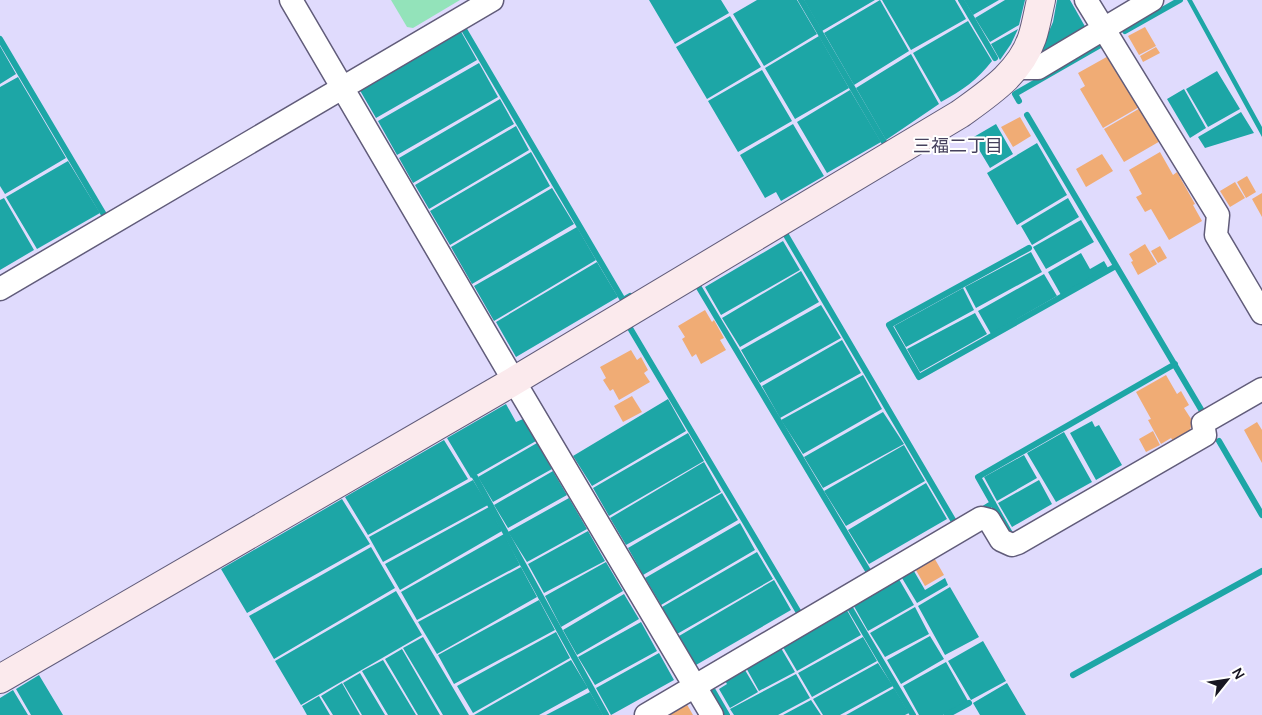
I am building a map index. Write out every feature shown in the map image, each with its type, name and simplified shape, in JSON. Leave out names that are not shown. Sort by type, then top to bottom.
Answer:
[{"type":"street","points":[[292,0],[514,381],[712,715]]},
{"type":"street","points":[[0,289],[492,0]]},
{"type":"street","points":[[0,679],[514,381],[960,114],[991,92],[1017,68],[1032,38],[1041,0]]},
{"type":"street","points":[[1086,0],[1218,215],[1216,235],[1262,314]]},
{"type":"street","points":[[1017,68],[1038,68],[1152,0]]},
{"type":"street","points":[[646,715],[981,518],[989,520],[1001,540],[1012,545],[1018,543],[1205,435],[1203,423],[1262,389]]},
{"type":"shaded area","points":[[391,0],[460,0],[413,28],[407,27]]},
{"type":"shaded area","points":[[649,0],[721,0],[729,13],[675,44]]},
{"type":"shaded area","points":[[757,0],[797,0],[817,34],[764,66],[733,14]]},
{"type":"shaded area","points":[[804,0],[875,0],[822,31]]},
{"type":"shaded area","points":[[880,0],[909,51],[854,85],[824,33]]},
{"type":"shaded area","points":[[882,0],[955,0],[966,19],[911,50]]},
{"type":"shaded area","points":[[964,0],[999,0],[973,15]]},
{"type":"shaded area","points":[[1005,0],[1025,0],[1019,25],[990,42],[975,18]]},
{"type":"shaded area","points":[[1057,0],[1070,0],[1087,30],[1042,56],[1040,52],[1053,22]]},
{"type":"shaded area","points":[[1187,0],[1192,0],[1262,127],[1262,137]]},
{"type":"shaded area","points":[[730,16],[761,67],[707,99],[676,47]]},
{"type":"shaded area","points":[[968,21],[992,61],[969,84],[941,102],[913,53]]},
{"type":"shaded area","points":[[459,28],[477,60],[376,118],[358,87]]},
{"type":"shaded area","points":[[1018,29],[1011,44],[1000,60],[991,44]]},
{"type":"shaded area","points":[[819,36],[849,88],[795,119],[765,68]]},
{"type":"shaded area","points":[[0,46],[16,74],[0,84]]},
{"type":"shaded area","points":[[911,54],[939,104],[886,140],[856,88]]},
{"type":"shaded area","points":[[479,63],[498,97],[397,155],[378,121]]},
{"type":"shaded area","points":[[762,70],[792,121],[738,152],[708,101]]},
{"type":"shaded area","points":[[1217,71],[1240,109],[1208,127],[1186,89]]},
{"type":"shaded area","points":[[18,77],[66,158],[5,194],[0,186],[0,87]]},
{"type":"shaded area","points":[[1184,89],[1206,128],[1190,138],[1167,99]]},
{"type":"shaded area","points":[[850,90],[881,142],[827,173],[797,122]]},
{"type":"shaded area","points":[[500,99],[514,124],[413,183],[399,158]]},
{"type":"shaded area","points":[[1241,112],[1254,133],[1205,148],[1198,137]]},
{"type":"shaded area","points":[[793,124],[824,176],[781,201],[776,192],[765,198],[740,155]]},
{"type":"shaded area","points":[[996,124],[1013,154],[990,168],[972,138]]},
{"type":"shaded area","points":[[516,126],[529,150],[429,209],[415,185]]},
{"type":"shaded area","points":[[1037,143],[1067,195],[1017,225],[987,173]]},
{"type":"shaded area","points":[[531,152],[550,186],[450,245],[430,211]]},
{"type":"shaded area","points":[[68,161],[100,213],[37,249],[6,197]]},
{"type":"shaded area","points":[[552,188],[574,224],[472,284],[451,247]]},
{"type":"shaded area","points":[[4,198],[34,250],[0,270],[0,200]]},
{"type":"shaded area","points":[[1068,198],[1079,217],[1032,245],[1021,226]]},
{"type":"shaded area","points":[[1081,220],[1094,242],[1046,269],[1033,247]]},
{"type":"shaded area","points":[[577,227],[596,260],[494,321],[474,286]]},
{"type":"shaded area","points":[[783,241],[800,270],[721,315],[705,287]]},
{"type":"shaded area","points":[[1031,252],[1042,272],[976,308],[965,287]]},
{"type":"shaded area","points":[[1081,253],[1090,269],[1104,261],[1108,268],[1061,295],[1048,272]]},
{"type":"shaded area","points":[[597,262],[618,297],[516,357],[496,322]]},
{"type":"shaded area","points":[[801,271],[819,302],[740,347],[722,318]]},
{"type":"shaded area","points":[[1044,274],[1057,296],[991,334],[978,311]]},
{"type":"shaded area","points":[[963,288],[974,310],[906,347],[894,326]]},
{"type":"shaded area","points":[[821,305],[841,338],[760,383],[741,350]]},
{"type":"shaded area","points":[[975,313],[987,334],[920,372],[907,349]]},
{"type":"shaded area","points":[[842,340],[861,373],[780,418],[762,386]]},
{"type":"shaded area","points":[[863,375],[882,409],[803,454],[781,420]]},
{"type":"shaded area","points":[[668,399],[686,431],[592,486],[573,456]]},
{"type":"shaded area","points":[[506,404],[516,422],[523,419],[536,441],[471,478],[447,438]]},
{"type":"shaded area","points":[[883,412],[904,444],[823,488],[804,457]]},
{"type":"shaded area","points":[[1092,421],[1095,427],[1099,425],[1122,465],[1096,480],[1070,433]]},
{"type":"shaded area","points":[[1064,432],[1092,482],[1056,502],[1027,453]]},
{"type":"shaded area","points":[[688,433],[704,461],[609,516],[593,488]]},
{"type":"shaded area","points":[[444,440],[468,479],[368,535],[345,497]]},
{"type":"shaded area","points":[[537,443],[552,469],[493,502],[478,477]]},
{"type":"shaded area","points":[[904,445],[925,481],[846,526],[824,491]]},
{"type":"shaded area","points":[[1024,455],[1037,478],[997,501],[984,477]]},
{"type":"shaded area","points":[[704,462],[721,492],[626,545],[610,518]]},
{"type":"shaded area","points":[[553,471],[567,495],[508,528],[494,505]]},
{"type":"shaded area","points":[[473,480],[488,505],[383,562],[369,537]]},
{"type":"shaded area","points":[[1039,480],[1052,504],[1012,527],[998,503]]},
{"type":"shaded area","points":[[926,483],[947,519],[869,564],[848,530]]},
{"type":"shaded area","points":[[722,493],[738,520],[643,575],[628,548]]},
{"type":"shaded area","points":[[569,498],[587,529],[527,562],[508,532]]},
{"type":"shaded area","points":[[342,499],[370,544],[247,613],[221,569]]},
{"type":"shaded area","points":[[489,507],[502,531],[400,590],[385,564]]},
{"type":"shaded area","points":[[740,523],[755,550],[661,605],[645,578]]},
{"type":"shaded area","points":[[588,531],[605,561],[544,593],[528,564]]},
{"type":"shaded area","points":[[504,534],[520,565],[417,620],[401,592]]},
{"type":"shaded area","points":[[371,547],[395,588],[274,659],[249,616]]},
{"type":"shaded area","points":[[757,552],[773,579],[677,634],[662,607]]},
{"type":"shaded area","points":[[606,562],[623,591],[561,627],[545,596]]},
{"type":"shaded area","points":[[911,566],[925,590],[945,578],[948,585],[917,603],[899,573]]},
{"type":"shaded area","points":[[521,567],[537,597],[437,654],[418,622]]},
{"type":"shaded area","points":[[896,574],[914,605],[868,631],[851,601]]},
{"type":"shaded area","points":[[774,580],[791,610],[696,665],[679,636]]},
{"type":"shaded area","points":[[950,587],[979,637],[945,655],[918,606]]},
{"type":"shaded area","points":[[396,591],[422,635],[301,705],[275,661]]},
{"type":"shaded area","points":[[624,594],[639,619],[577,655],[563,630]]},
{"type":"shaded area","points":[[539,600],[555,630],[454,684],[438,655]]},
{"type":"shaded area","points":[[844,605],[861,635],[797,671],[780,642]]},
{"type":"shaded area","points":[[915,607],[929,634],[885,657],[870,633]]},
{"type":"shaded area","points":[[641,622],[657,651],[595,685],[578,657]]},
{"type":"shaded area","points":[[556,632],[570,658],[473,713],[457,686]]},
{"type":"shaded area","points":[[930,636],[944,659],[901,684],[887,660]]},
{"type":"shaded area","points":[[423,637],[469,715],[443,715],[403,648]]},
{"type":"shaded area","points":[[863,637],[877,661],[812,697],[798,673]]},
{"type":"shaded area","points":[[983,641],[1006,681],[971,700],[948,661]]},
{"type":"shaded area","points":[[778,643],[795,672],[759,691],[744,664]]},
{"type":"shaded area","points":[[402,649],[440,715],[418,715],[385,659]]},
{"type":"shaded area","points":[[659,653],[674,680],[611,715],[596,688]]},
{"type":"shaded area","points":[[383,660],[416,715],[388,715],[362,671]]},
{"type":"shaded area","points":[[571,660],[588,688],[539,715],[474,715]]},
{"type":"shaded area","points":[[946,662],[968,701],[943,715],[919,715],[903,686]]},
{"type":"shaded area","points":[[878,663],[893,686],[840,715],[823,715],[813,699]]},
{"type":"shaded area","points":[[742,665],[758,692],[730,708],[719,689],[727,684],[722,676]]},
{"type":"shaded area","points":[[360,673],[385,715],[362,715],[343,683]]},
{"type":"shaded area","points":[[796,674],[810,698],[778,715],[734,715],[730,709]]},
{"type":"shaded area","points":[[39,675],[63,715],[31,715],[16,689]]},
{"type":"shaded area","points":[[342,683],[360,715],[333,715],[321,696]]},
{"type":"shaded area","points":[[1007,683],[1026,715],[980,715],[973,703]]},
{"type":"shaded area","points":[[894,688],[909,713],[905,715],[846,715]]},
{"type":"shaded area","points":[[13,690],[28,715],[0,715],[0,698]]},
{"type":"shaded area","points":[[590,692],[603,715],[546,715]]},
{"type":"shaded area","points":[[319,696],[330,715],[307,715],[302,706]]},
{"type":"shaded area","points":[[811,700],[821,715],[783,715]]},
{"type":"building","points":[[1145,27],[1156,46],[1139,55],[1128,36]]},
{"type":"building","points":[[1156,47],[1160,53],[1143,62],[1140,56]]},
{"type":"building","points":[[1112,54],[1141,106],[1103,128],[1080,89],[1085,86],[1078,73]]},
{"type":"building","points":[[1142,107],[1162,140],[1124,162],[1104,129]]},
{"type":"building","points":[[1020,117],[1031,136],[1013,147],[1001,127]]},
{"type":"building","points":[[1160,152],[1173,175],[1177,172],[1202,221],[1169,240],[1151,209],[1145,212],[1136,197],[1142,194],[1129,170]]},
{"type":"building","points":[[1102,154],[1113,171],[1086,187],[1076,169]]},
{"type":"building","points":[[1247,176],[1256,192],[1246,198],[1237,182]]},
{"type":"building","points":[[1235,182],[1245,198],[1230,207],[1220,191]]},
{"type":"building","points":[[1262,193],[1262,217],[1252,199]]},
{"type":"building","points":[[1145,244],[1157,264],[1138,275],[1129,254]]},
{"type":"building","points":[[1160,246],[1167,258],[1158,263],[1151,251]]},
{"type":"building","points":[[705,310],[712,322],[714,320],[724,338],[720,340],[726,350],[701,364],[696,354],[692,357],[682,339],[685,337],[678,326]]},
{"type":"building","points":[[631,350],[637,360],[641,357],[648,370],[644,373],[650,382],[619,400],[613,389],[610,391],[603,380],[606,378],[600,367]]},
{"type":"building","points":[[1166,375],[1177,394],[1181,391],[1189,405],[1184,408],[1195,425],[1190,428],[1193,432],[1174,442],[1171,438],[1161,444],[1148,420],[1151,419],[1136,392]]},
{"type":"building","points":[[632,396],[642,412],[623,422],[614,406]]},
{"type":"building","points":[[1257,422],[1262,430],[1262,463],[1244,430]]},
{"type":"building","points":[[1153,431],[1160,445],[1146,452],[1139,439]]},
{"type":"building","points":[[932,554],[944,575],[925,586],[913,565]]},
{"type":"building","points":[[685,701],[693,715],[666,715]]},
{"type":"waterway","points":[[801,0],[884,142]]},
{"type":"waterway","points":[[961,0],[995,58]]},
{"type":"waterway","points":[[1125,31],[1180,0]]},
{"type":"waterway","points":[[462,26],[623,300],[630,296]]},
{"type":"waterway","points":[[0,39],[106,218]]},
{"type":"waterway","points":[[1019,101],[1015,94],[1104,43]]},
{"type":"waterway","points":[[1027,115],[1202,411]]},
{"type":"waterway","points":[[786,235],[956,525]]},
{"type":"waterway","points":[[1029,248],[889,325],[919,377],[1116,266]]},
{"type":"waterway","points":[[698,286],[870,574]]},
{"type":"waterway","points":[[630,328],[801,616]]},
{"type":"waterway","points":[[1012,537],[978,477],[1175,364]]},
{"type":"waterway","points":[[1219,441],[1262,515]]},
{"type":"waterway","points":[[475,477],[606,715]]},
{"type":"waterway","points":[[980,511],[993,503]]},
{"type":"waterway","points":[[1073,675],[1262,571]]},
{"type":"waterway","points":[[847,603],[913,715]]},
{"type":"waterway","points":[[709,684],[727,715]]},
{"type":"waterway","points":[[947,715],[969,703]]},
{"type":"district","name":"三福二丁目","points":[[958,146]]}]
